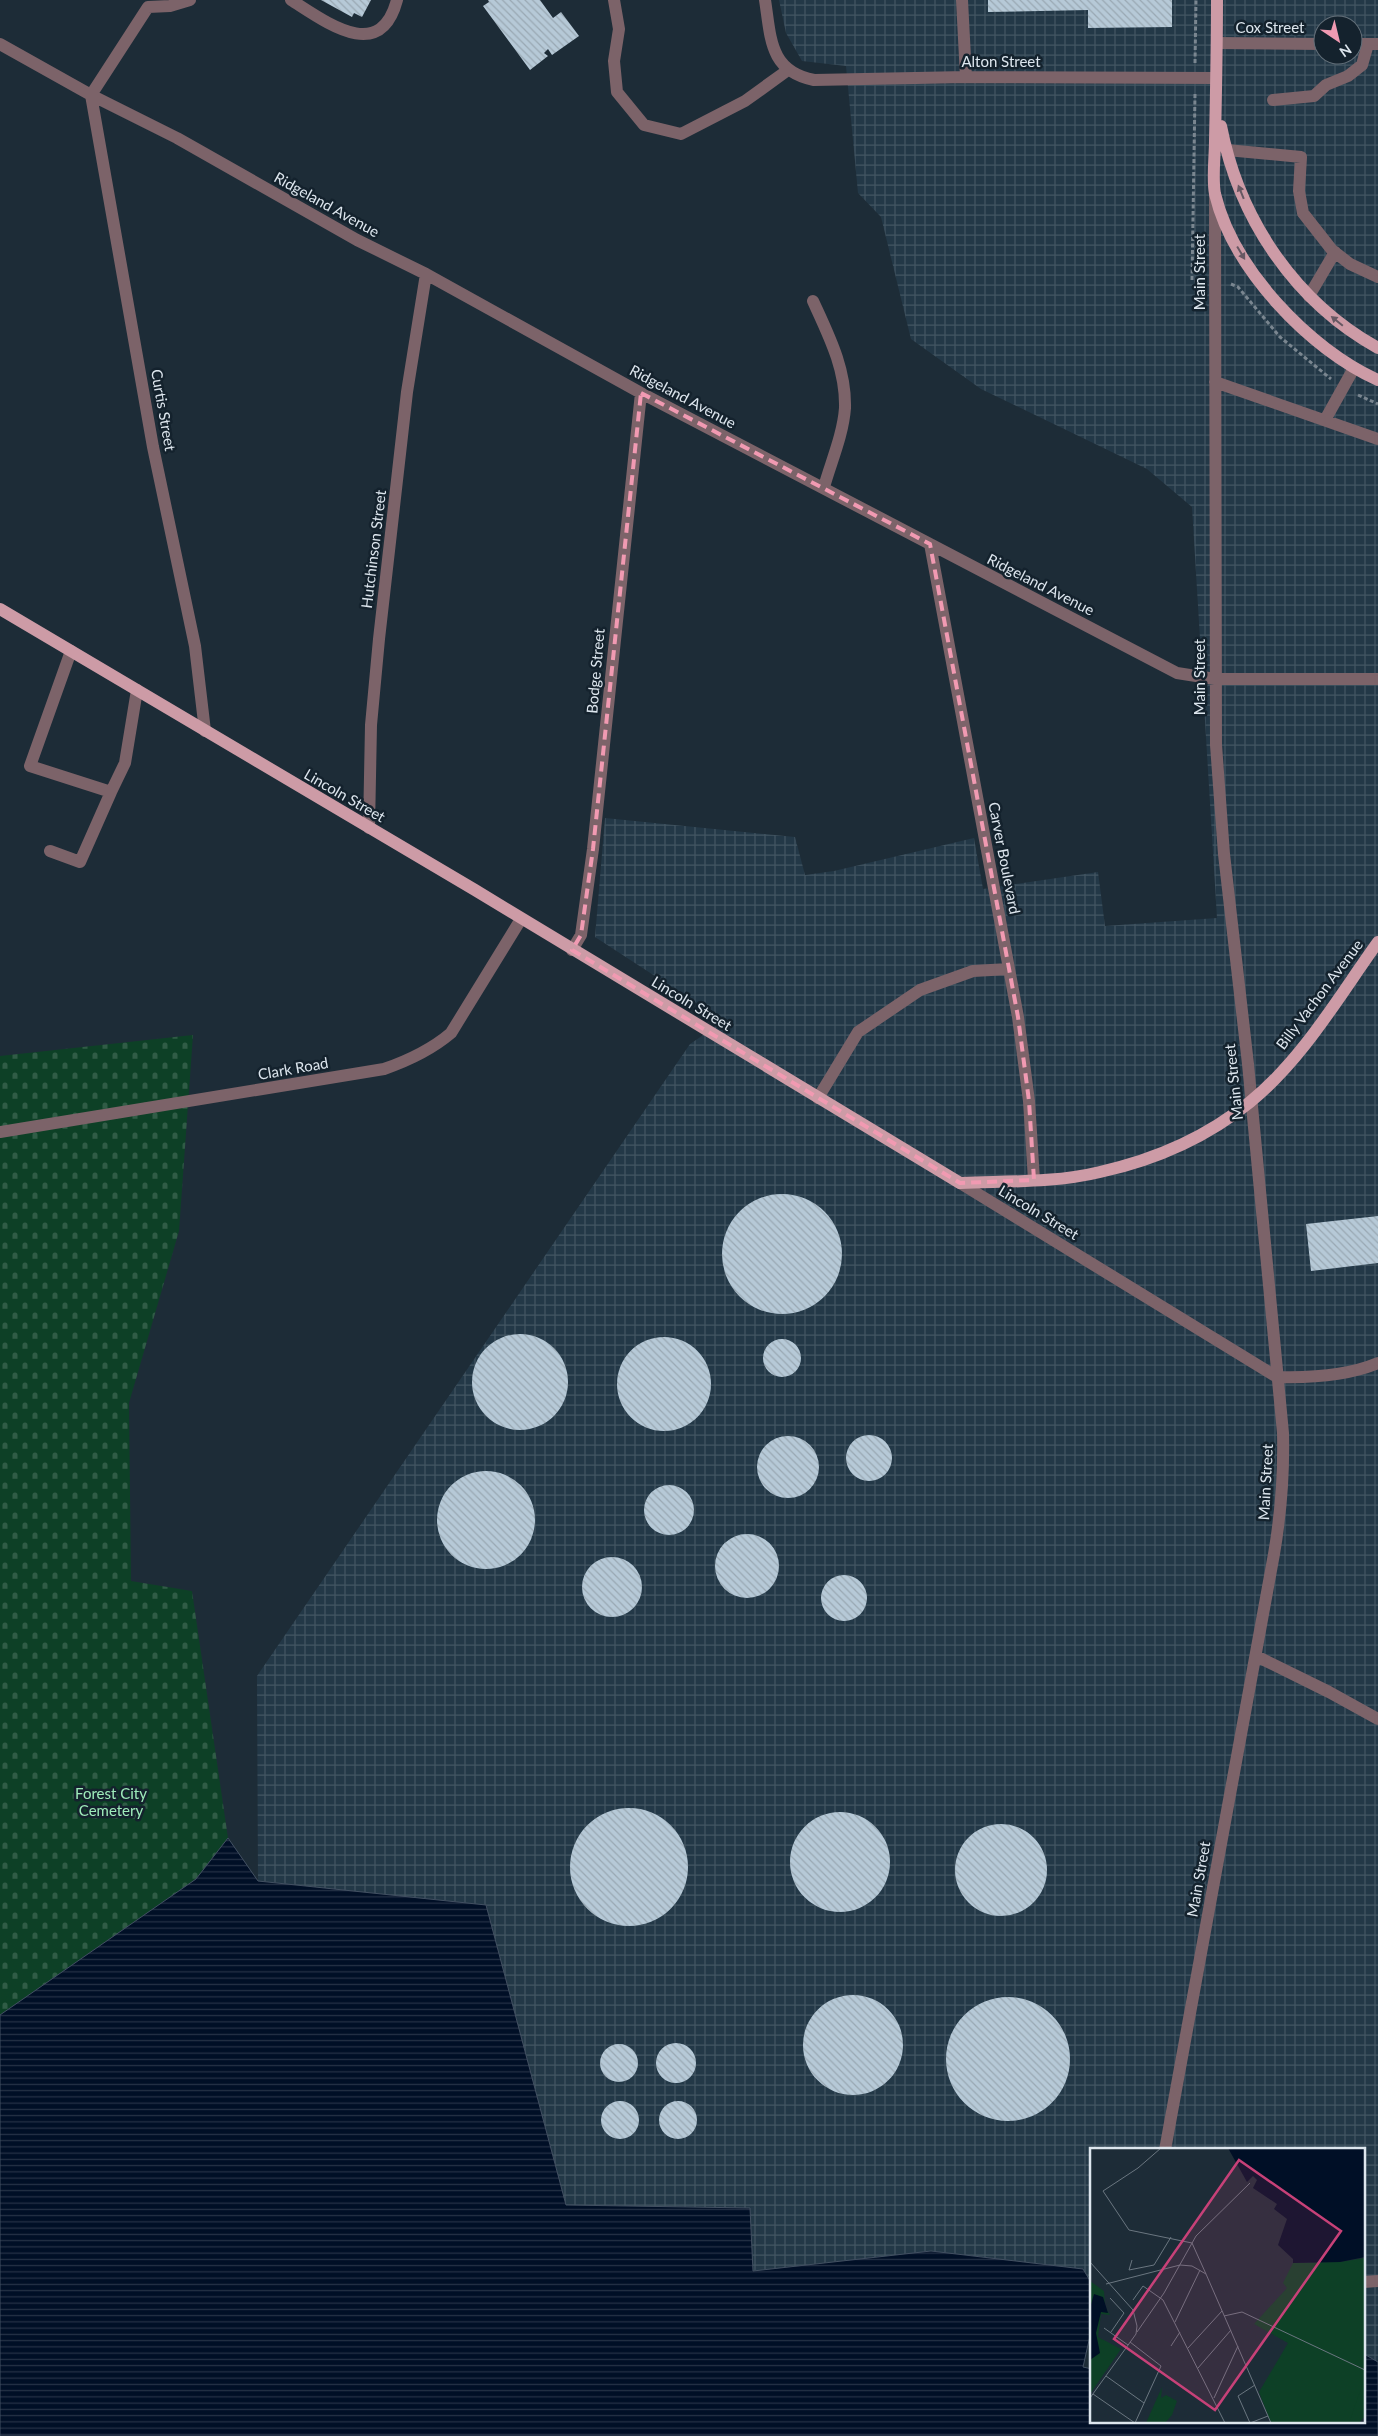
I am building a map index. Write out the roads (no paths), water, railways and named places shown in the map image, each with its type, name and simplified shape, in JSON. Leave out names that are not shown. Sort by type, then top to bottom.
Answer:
[{"type":"main road","name":"Main Street","points":[[1215,192],[1217,0]]},
{"type":"main road","points":[[1216,101],[1227,150],[1255,223],[1288,273],[1309,296],[1349,330],[1378,348]]},
{"type":"main road","points":[[1215,192],[1238,249],[1264,286],[1295,321],[1354,368],[1378,380]]},
{"type":"main road","name":"Lincoln Street","points":[[0,609],[960,1183]]},
{"type":"main road","name":"Billy Vachon Avenue","points":[[960,1183],[1034,1180],[1099,1173],[1132,1164],[1200,1135],[1251,1101],[1304,1045],[1378,942]]},
{"type":"street","points":[[91,95],[146,3],[170,6],[190,0]]},
{"type":"street","points":[[291,0],[326,23],[354,35],[380,30],[392,18],[397,0]]},
{"type":"street","points":[[614,0],[619,29],[614,61],[617,92],[644,125],[682,134],[745,101],[788,70],[781,64],[773,50],[765,0]]},
{"type":"street","points":[[962,0],[966,77]]},
{"type":"street","name":"Cox Street","points":[[1217,43],[1313,44]]},
{"type":"street","name":"Ridgeland Avenue","points":[[0,44],[91,95],[176,138],[357,240],[426,274],[641,393],[1177,673],[1215,678],[1378,679]]},
{"type":"street","points":[[1273,100],[1314,96],[1326,85],[1348,76],[1362,65],[1373,44]]},
{"type":"street","name":"Alton Street","points":[[788,70],[800,77],[814,80],[966,77],[1216,78]]},
{"type":"street","name":"Curtis Street","points":[[91,95],[153,447],[195,646],[205,731]]},
{"type":"street","points":[[1227,150],[1301,157],[1300,191],[1303,213],[1335,252],[1350,264],[1378,277]]},
{"type":"street","name":"Main Street","points":[[1165,2148],[1256,1656],[1283,1498],[1283,1433],[1251,1101],[1220,809],[1215,678],[1215,192]]},
{"type":"street","points":[[1309,296],[1335,252]]},
{"type":"street","name":"Hutchinson Street","points":[[369,828],[372,725],[379,640],[407,392],[426,274]]},
{"type":"street","points":[[814,301],[841,368],[844,390],[845,410],[841,430],[824,488]]},
{"type":"street","points":[[1325,420],[1354,368]]},
{"type":"street","points":[[1215,382],[1378,439]]},
{"type":"street","name":"Bodge Street","points":[[572,950],[581,935],[593,849],[641,393]]},
{"type":"street","name":"Carver Boulevard","points":[[930,544],[1009,969],[1029,1101],[1034,1180]]},
{"type":"street","points":[[70,651],[30,766],[111,792]]},
{"type":"street","points":[[50,851],[80,862],[125,763],[137,690]]},
{"type":"street","name":"Clark Road","points":[[0,1132],[384,1069],[412,1060],[437,1045],[452,1033],[521,919]]},
{"type":"street","points":[[818,1098],[858,1032],[920,990],[973,971],[1009,969]]},
{"type":"street","name":"Lincoln Street","points":[[960,1183],[1277,1377],[1304,1378],[1337,1374],[1378,1363]]},
{"type":"street","points":[[1256,1656],[1330,1692],[1378,1719]]},
{"type":"park label","name":"Forest City Cemetery","points":[[111,1802]]}]
